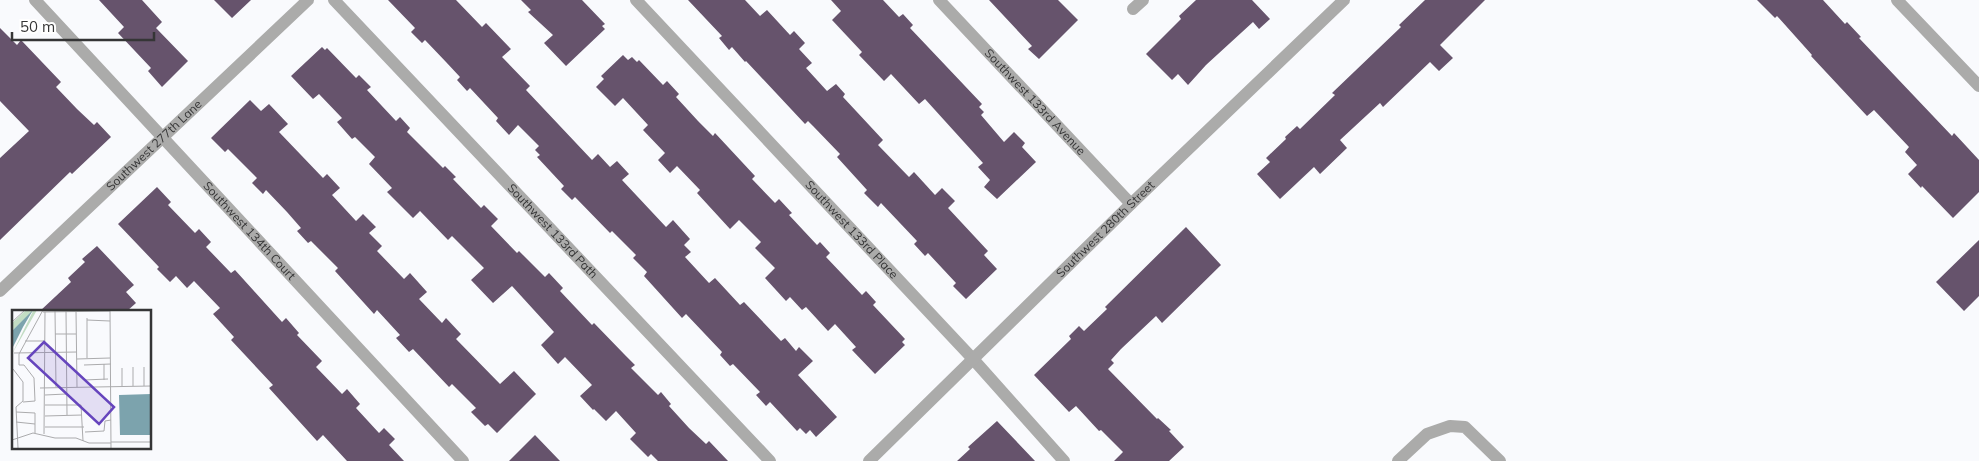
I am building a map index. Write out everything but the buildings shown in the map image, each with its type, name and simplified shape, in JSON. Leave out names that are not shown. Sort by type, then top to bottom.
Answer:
[{"type":"street","name":"Southwest 134th Court","points":[[35,0],[463,461]]},
{"type":"street","name":"Southwest 277th Lane","points":[[0,291],[308,0]]},
{"type":"street","name":"Southwest 133rd Path","points":[[334,0],[770,461]]},
{"type":"street","name":"Southwest 133rd Place","points":[[636,0],[973,359],[1064,461]]},
{"type":"street","name":"Southwest 133rd Avenue","points":[[939,0],[1132,204]]},
{"type":"street","name":"Southwest 280th Street","points":[[869,461],[1344,0]]},
{"type":"street","points":[[1897,0],[1979,86]]},
{"type":"street","points":[[1398,461],[1427,434],[1450,426],[1465,427],[1500,461]]}]
